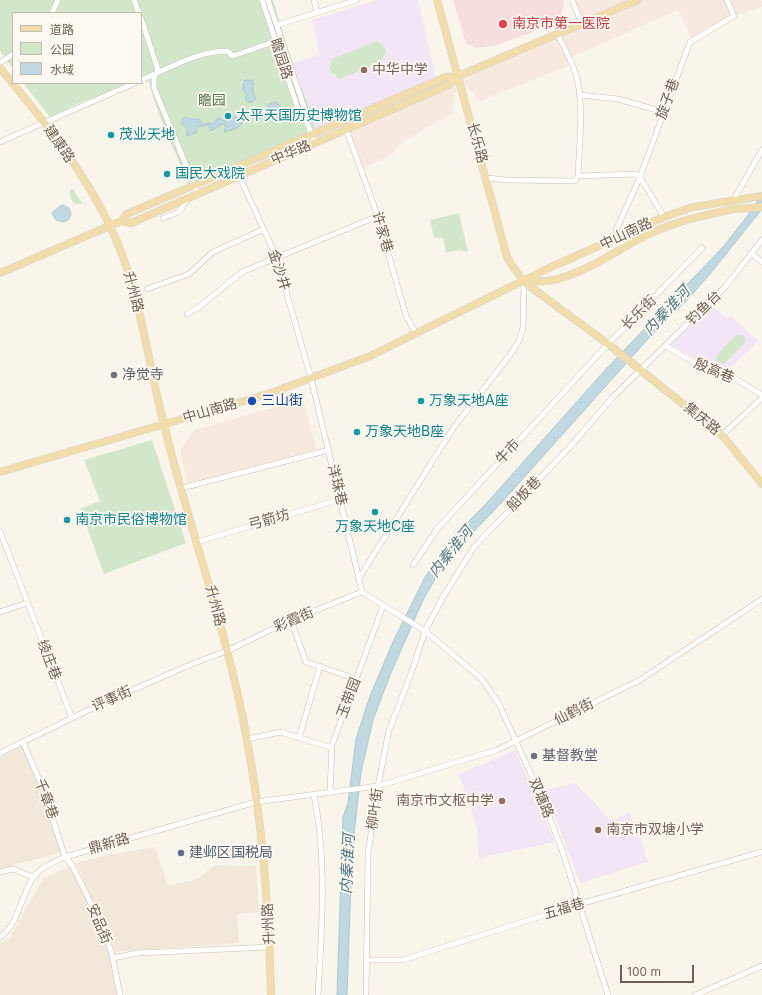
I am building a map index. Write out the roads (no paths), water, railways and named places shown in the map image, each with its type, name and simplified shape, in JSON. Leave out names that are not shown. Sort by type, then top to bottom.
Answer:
[{"type":"main road","name":"长乐路","points":[[437,0],[508,256],[512,267],[524,282]]},
{"type":"main road","name":"中华路","points":[[0,273],[110,226],[121,221],[127,214],[235,167],[446,77],[458,76],[638,0]]},
{"type":"main road","name":"建康路","points":[[0,68],[12,83]]},
{"type":"main road","name":"中华路","points":[[121,221],[131,223],[448,85],[458,76]]},
{"type":"main road","name":"建康路","points":[[13,84],[44,122],[78,172],[110,226]]},
{"type":"main road","name":"中山南路","points":[[0,472],[268,394],[370,356],[417,335],[549,268],[664,217],[693,207],[762,196]]},
{"type":"main road","name":"中山南路","points":[[524,282],[561,279],[605,258],[649,234],[675,223],[734,209],[762,207]]},
{"type":"main road","name":"升州路","points":[[110,226],[130,276],[163,425],[227,651],[247,739],[267,878],[271,995]]},
{"type":"main road","points":[[524,282],[608,344]]},
{"type":"main road","name":"集庆路","points":[[608,344],[722,435],[762,484]]},
{"type":"street","points":[[52,12],[58,0]]},
{"type":"street","points":[[134,0],[139,12]]},
{"type":"street","name":"瞻园路","points":[[262,0],[299,112],[304,115]]},
{"type":"street","name":"瞻园路","points":[[268,0],[305,110],[304,115],[315,143]]},
{"type":"street","points":[[314,0],[317,12]]},
{"type":"street","points":[[272,29],[273,24],[277,26],[357,0]]},
{"type":"street","points":[[572,0],[582,24]]},
{"type":"street","name":"旋子巷","points":[[617,239],[616,230],[640,177],[690,42],[734,16],[727,0]]},
{"type":"street","points":[[269,20],[272,22],[275,18]]},
{"type":"street","points":[[142,21],[158,72]]},
{"type":"street","points":[[487,178],[506,180],[575,181],[578,176],[581,141],[580,95],[575,72],[558,35]]},
{"type":"street","points":[[142,80],[204,55],[227,51],[233,56],[276,40]]},
{"type":"street","points":[[0,63],[12,55]]},
{"type":"street","points":[[158,72],[154,77],[154,88],[198,194]]},
{"type":"street","points":[[0,142],[133,84]]},
{"type":"street","points":[[580,95],[618,99],[664,112]]},
{"type":"street","name":"许家巷","points":[[346,129],[378,216],[406,316],[417,335]]},
{"type":"street","points":[[733,201],[762,150]]},
{"type":"street","name":"金沙井","points":[[235,167],[276,256],[311,378]]},
{"type":"street","points":[[578,176],[635,174],[640,177],[664,217]]},
{"type":"street","points":[[163,218],[179,212],[189,198]]},
{"type":"street","points":[[187,314],[199,307],[242,272],[276,256],[378,216]]},
{"type":"street","points":[[147,289],[190,274],[213,252],[264,229]]},
{"type":"street","name":"钓鱼台","points":[[640,370],[725,287],[762,240]]},
{"type":"street","name":"长乐街","points":[[608,344],[702,248]]},
{"type":"street","points":[[751,253],[762,262]]},
{"type":"street","points":[[359,578],[454,427],[510,355],[519,341],[524,327],[524,282]]},
{"type":"street","name":"牛市","points":[[413,565],[438,528],[608,344]]},
{"type":"street","name":"殷高巷","points":[[666,346],[698,366],[729,376],[762,394]]},
{"type":"street","name":"船板巷","points":[[424,631],[474,547],[569,448],[613,397],[640,370]]},
{"type":"street","name":"洋珠巷","points":[[311,378],[362,592]]},
{"type":"street","points":[[722,435],[762,398]]},
{"type":"street","points":[[182,488],[329,450]]},
{"type":"street","name":"弓箭坊","points":[[197,542],[341,499]]},
{"type":"street","name":"绫庄巷","points":[[0,531],[72,718]]},
{"type":"street","points":[[362,592],[383,606]]},
{"type":"street","name":"彩霞街","points":[[227,651],[291,620],[362,592]]},
{"type":"street","name":"仙鹤街","points":[[330,792],[340,792],[378,786],[497,750],[640,680],[762,599]]},
{"type":"street","points":[[0,612],[27,603]]},
{"type":"street","name":"双塘路","points":[[383,606],[424,631],[481,678],[499,704],[544,803],[562,850],[608,995]]},
{"type":"street","name":"玉带园","points":[[330,792],[332,748],[383,606]]},
{"type":"street","points":[[291,620],[306,662],[348,676]]},
{"type":"street","name":"柳叶街","points":[[366,995],[368,854],[378,786],[389,730],[411,674],[424,631]]},
{"type":"street","name":"评事街","points":[[0,753],[72,718],[192,664],[227,651]]},
{"type":"street","points":[[299,738],[320,666]]},
{"type":"street","points":[[247,739],[281,732],[332,748]]},
{"type":"street","name":"千章巷","points":[[23,742],[41,784],[65,857]]},
{"type":"street","points":[[256,802],[330,792]]},
{"type":"street","points":[[314,795],[319,821],[321,868],[318,995]]},
{"type":"street","name":"鼎新路","points":[[0,937],[9,928],[33,878],[48,865],[65,857],[256,802]]},
{"type":"street","name":"五福巷","points":[[366,960],[403,960],[580,904],[762,852]]},
{"type":"street","name":"安品街","points":[[65,857],[72,865],[102,926],[113,958],[120,995]]},
{"type":"street","points":[[0,872],[13,869],[33,878]]},
{"type":"street","points":[[113,958],[138,953],[270,947]]},
{"type":"street","points":[[695,995],[762,966]]},
{"type":"water","points":[[244,81],[253,81],[253,92],[256,99],[249,103],[245,98],[247,95],[243,90]]},
{"type":"water","points":[[275,102],[279,105],[283,112],[279,117],[272,117],[267,108],[270,104]]},
{"type":"water","points":[[234,116],[242,121],[242,124],[235,129],[225,132],[224,130],[227,126],[223,124],[210,131],[209,125],[196,127],[197,132],[187,136],[187,128],[181,124],[184,117],[199,119],[202,124],[214,123],[218,118],[225,121]]},
{"type":"water","name":"内秦淮河","points":[[762,195],[762,209],[710,274],[687,300],[656,330],[502,502],[445,562],[423,600],[390,675],[373,720],[361,772],[352,852],[347,995],[337,995],[343,817],[348,803],[356,739],[370,696],[393,642],[424,579],[449,541],[485,505],[606,369],[723,247]]},
{"type":"water","points":[[63,205],[69,208],[71,214],[69,219],[64,222],[56,220],[52,213]]},
{"type":"place","name":"南京市第一医院","points":[[503,24]]},
{"type":"place","name":"中华中学","points":[[364,70]]},
{"type":"place","name":"太平天国历史博物馆","points":[[228,116]]},
{"type":"place","name":"茂业天地","points":[[111,135]]},
{"type":"place","name":"国民大戏院","points":[[167,174]]},
{"type":"place","name":"净觉寺","points":[[114,375]]},
{"type":"place","name":"三山街","points":[[252,401]]},
{"type":"place","name":"万象天地A座","points":[[421,401]]},
{"type":"place","name":"万象天地B座","points":[[357,432]]},
{"type":"place","name":"万象天地C座","points":[[375,512]]},
{"type":"place","name":"南京市民俗博物馆","points":[[67,520]]},
{"type":"place","name":"基督教堂","points":[[534,756]]},
{"type":"place","name":"南京市文枢中学","points":[[502,801]]},
{"type":"place","name":"南京市双塘小学","points":[[598,830]]},
{"type":"place","name":"建邺区国税局","points":[[181,853]]},
{"type":"park label","name":"瞻园","points":[[212,101]]}]
